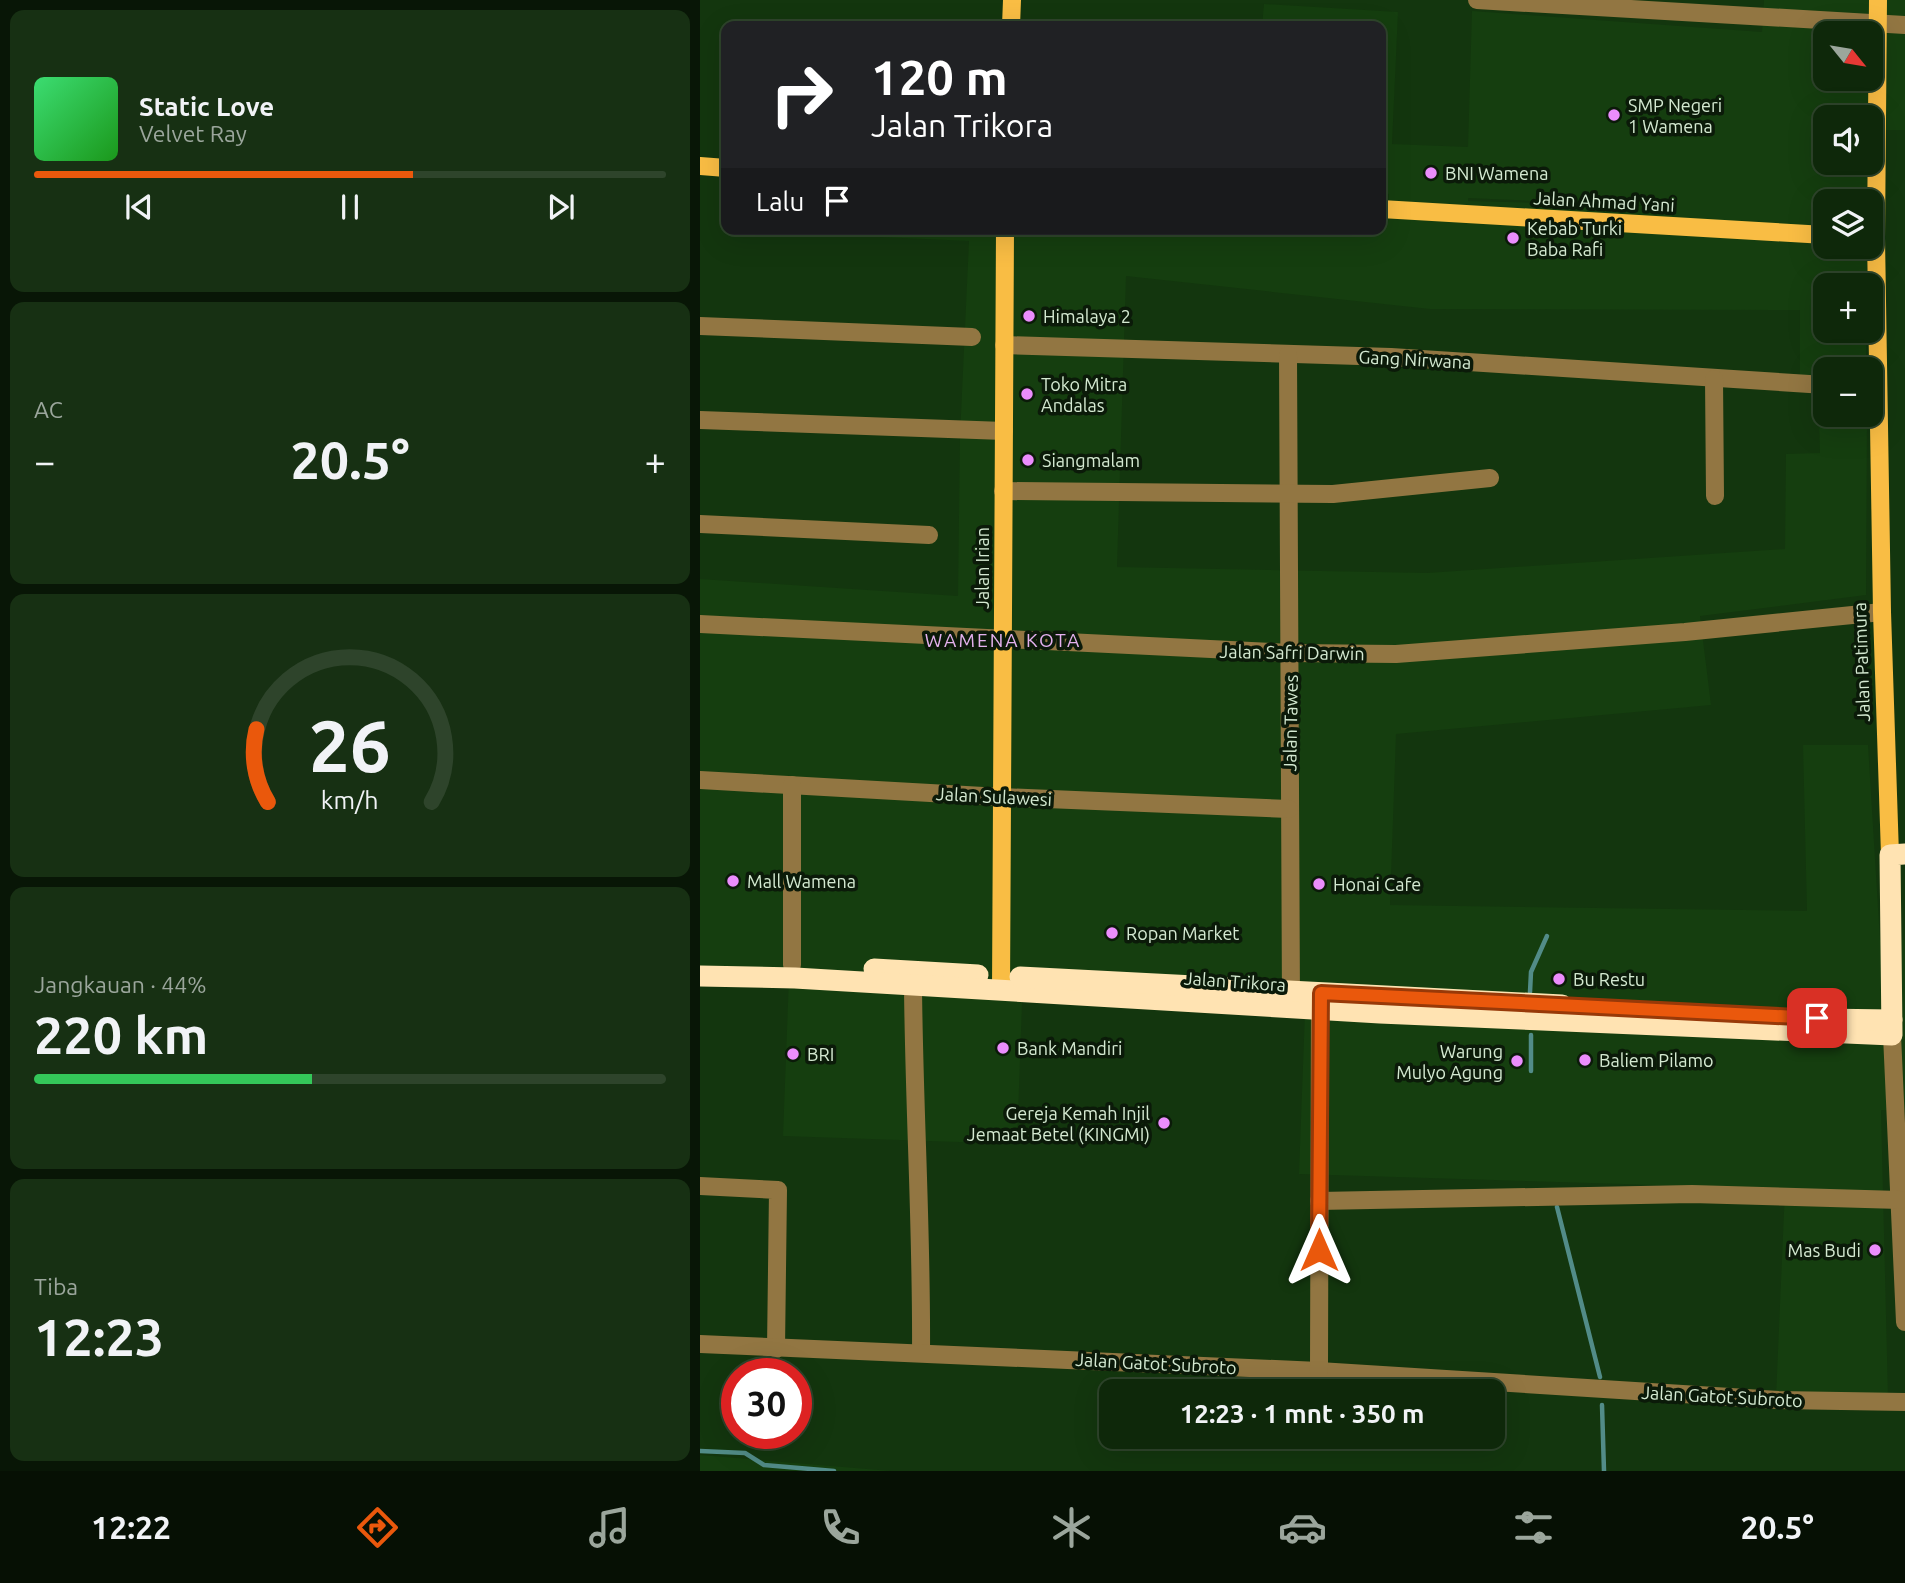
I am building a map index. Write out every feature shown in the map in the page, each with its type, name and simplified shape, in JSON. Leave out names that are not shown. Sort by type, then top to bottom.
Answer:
[{"type":"highway","name":"Jalan Patimura","points":[[1892,1027],[1898,855]]},
{"type":"highway","name":"Jalan Trikora","points":[[700,962],[792,965],[1001,984],[1290,1000],[1892,1027]]},
{"type":"highway","name":"Jalan Trikora","points":[[700,976],[795,978],[913,986],[1001,984]]},
{"type":"main road","points":[[1011,21],[1012,0]]},
{"type":"main road","name":"Jalan Patimura","points":[[1878,0],[1880,21]]},
{"type":"main road","name":"Jalan Patimura","points":[[1875,189],[1878,91]]},
{"type":"main road","points":[[700,166],[721,168]]},
{"type":"main road","name":"Jalan Ahmad Yani","points":[[1386,209],[1813,234]]},
{"type":"main road","name":"Jalan Irian","points":[[1001,984],[1005,235]]},
{"type":"main road","name":"Jalan Patimura","points":[[1874,259],[1875,357]]},
{"type":"main road","name":"Jalan Patimura","points":[[1876,427],[1882,612],[1898,855]]},
{"type":"street","points":[[1477,0],[1832,21]]},
{"type":"street","points":[[1883,24],[1905,25]]},
{"type":"street","points":[[700,326],[972,337]]},
{"type":"street","name":"Gang Nirwana","points":[[1004,345],[1391,357],[1813,385]]},
{"type":"street","name":"Jalan Tawes","points":[[1288,355],[1290,1000]]},
{"type":"street","points":[[1714,379],[1715,496]]},
{"type":"street","points":[[700,420],[1004,431]]},
{"type":"street","points":[[1003,491],[1333,494],[1490,478]]},
{"type":"street","points":[[700,524],[929,535]]},
{"type":"street","name":"Jalan Safri Darwin","points":[[700,624],[1291,653],[1426,653],[1685,632],[1882,612]]},
{"type":"street","name":"Jalan Sulawesi","points":[[700,780],[1001,797],[1289,809]]},
{"type":"street","points":[[792,785],[792,965]]},
{"type":"street","points":[[913,986],[915,1135],[922,1214],[921,1352]]},
{"type":"street","points":[[1319,1371],[1320,1001]]},
{"type":"street","name":"Jalan Patimura","points":[[1892,1027],[1905,1322]]},
{"type":"street","points":[[700,1186],[778,1190],[776,1349]]},
{"type":"street","points":[[1319,1201],[1692,1194],[1900,1200]]},
{"type":"street","name":"Jalan Gatot Subroto","points":[[700,1344],[1319,1371],[1778,1400],[1905,1402]]},
{"type":"shaded area","points":[[1764,0],[1905,0],[1905,130],[1883,130],[1883,105],[1813,105],[1813,175],[1867,175],[1867,189],[1813,189],[1813,259],[1867,259],[1867,273],[1813,273],[1813,343],[1866,343],[1866,357],[1813,357],[1813,375],[1800,375],[1800,310],[1430,309],[1126,276],[1117,567],[1427,573],[1785,549],[1786,454],[1820,453],[1819,427],[1867,427],[1866,595],[1700,616],[1711,705],[1396,734],[1390,905],[1807,911],[1803,745],[1868,745],[1880,940],[1905,940],[1905,1111],[1881,1110],[1888,1397],[1776,1397],[1785,1189],[1299,1174],[1306,984],[1023,975],[1017,1144],[783,1136],[789,977],[700,973],[700,579],[958,596],[960,436],[969,241],[836,235],[1386,235],[1389,194],[1386,194],[1386,21],[1262,21],[1264,4],[1398,12],[1392,144],[1468,147],[1472,11],[1762,32]],"holes":[[[1468,198],[1653,206],[1468,201]]]},
{"type":"shaded area","points":[[700,1455],[891,1471],[700,1471]]},
{"type":"waterway","points":[[1530,992],[1531,972],[1547,936]]},
{"type":"waterway","points":[[1531,1035],[1531,1071]]},
{"type":"waterway","points":[[1557,1207],[1600,1377]]},
{"type":"waterway","points":[[1602,1405],[1604,1471]]},
{"type":"waterway","points":[[700,1451],[745,1453],[764,1465],[834,1471]]},
{"type":"place","name":"SMP Negeri 1 Wamena","points":[[1614,115]]},
{"type":"place","name":"BNI Wamena","points":[[1431,173]]},
{"type":"place","name":"Kebab Turki Baba Rafi","points":[[1513,238]]},
{"type":"place","name":"Himalaya 2","points":[[1029,316]]},
{"type":"place","name":"Toko Mitra Andalas","points":[[1027,394]]},
{"type":"place","name":"Siangmalam","points":[[1028,460]]},
{"type":"place","name":"Mall Wamena","points":[[733,881]]},
{"type":"place","name":"Honai Cafe","points":[[1319,884]]},
{"type":"place","name":"Ropan Market","points":[[1112,933]]},
{"type":"place","name":"Bu Restu","points":[[1559,979]]},
{"type":"place","name":"Bank Mandiri","points":[[1003,1048]]},
{"type":"place","name":"BRI","points":[[793,1054]]},
{"type":"place","name":"Baliem Pilamo","points":[[1585,1060]]},
{"type":"place","name":"Warung Mulyo Agung","points":[[1517,1061]]},
{"type":"place","name":"Gereja Kemah Injil Jemaat Betel (KINGMI)","points":[[1164,1123]]},
{"type":"place","name":"Mas Budi","points":[[1875,1250]]},
{"type":"district","name":"WAMENA KOTA","points":[[1003,640]]},
{"type":"route","points":[[1319,1250],[1321,993],[1817,1018]]}]
